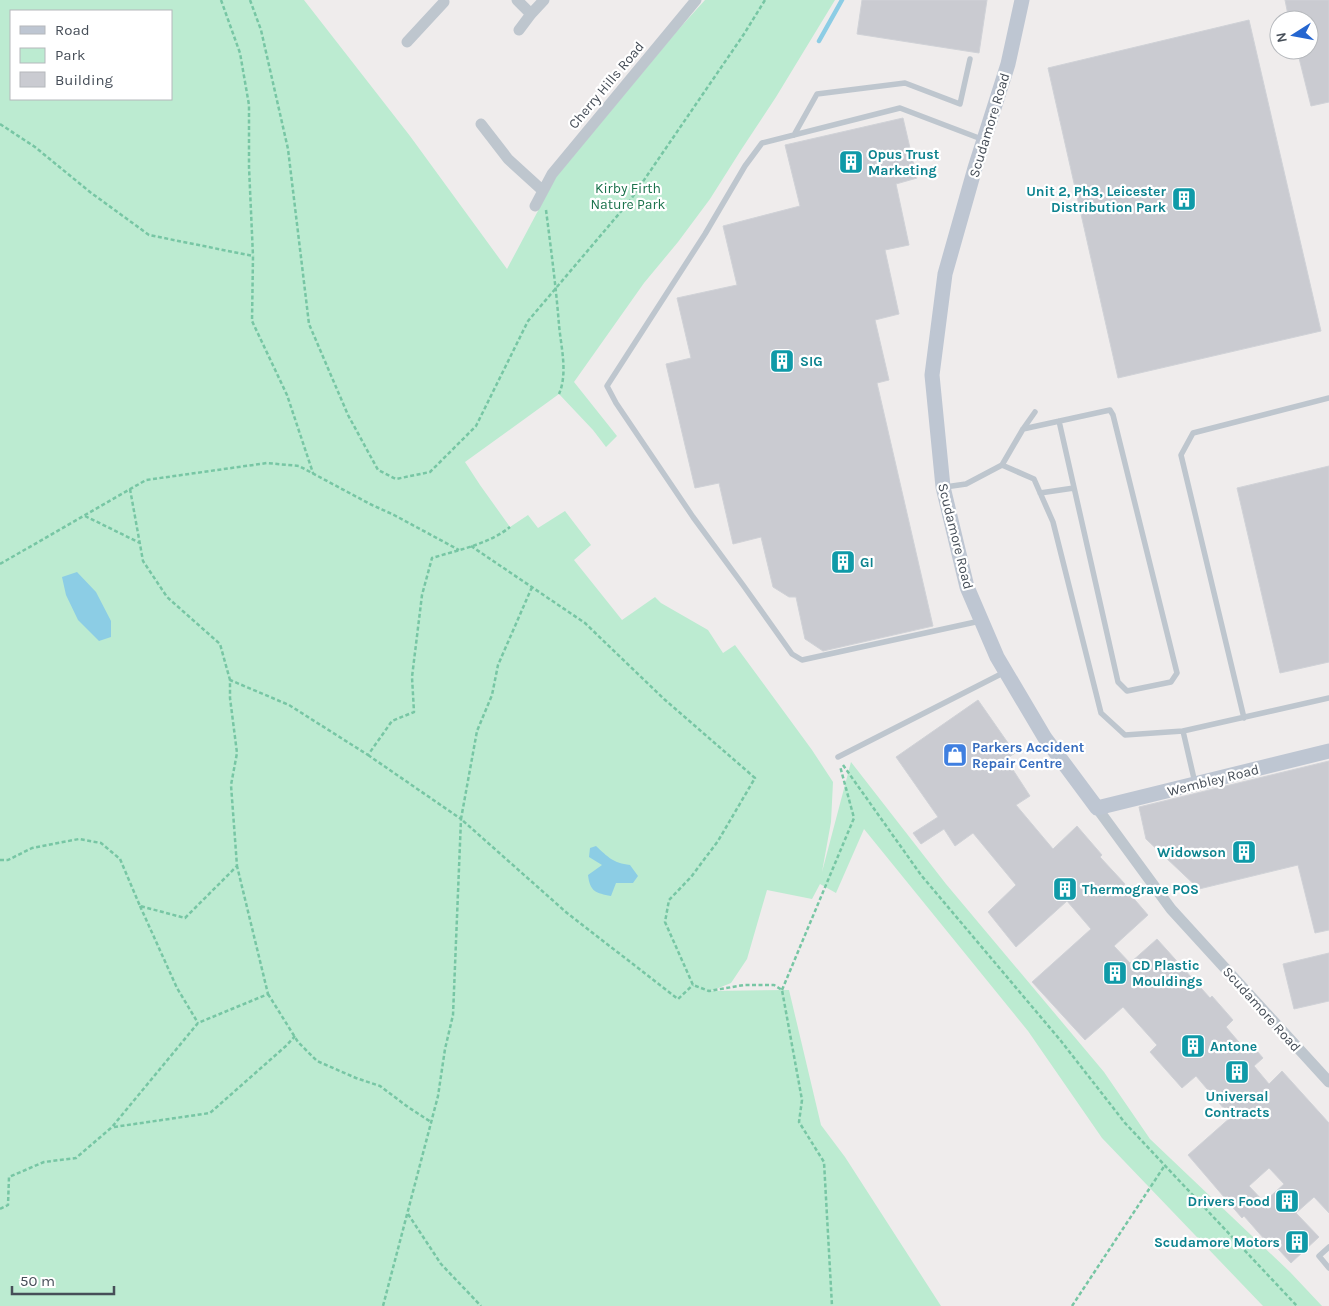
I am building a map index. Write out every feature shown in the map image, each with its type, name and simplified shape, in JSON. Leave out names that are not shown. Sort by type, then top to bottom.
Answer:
[{"type":"street","points":[[517,0],[531,14]]},
{"type":"street","points":[[519,30],[544,0]]},
{"type":"street","name":"Cherry Hills Road","points":[[538,199],[552,174],[696,0]]},
{"type":"street","name":"Scudamore Road","points":[[1022,0],[1008,64],[945,274],[932,375],[943,487],[967,587],[997,657],[1045,738],[1171,909],[1329,1082]]},
{"type":"street","points":[[407,42],[445,1]]},
{"type":"street","points":[[481,124],[538,199]]},
{"type":"street","name":"Wembley Road","points":[[1097,808],[1329,751]]},
{"type":"lane","points":[[794,135],[817,94],[905,82],[960,104],[970,60]]},
{"type":"lane","points":[[982,621],[802,660],[792,654],[744,585],[693,517],[616,403],[607,386],[745,166],[762,143],[900,108],[984,140]]},
{"type":"lane","points":[[1244,718],[1181,456],[1193,432],[1329,398]]},
{"type":"lane","points":[[1023,429],[1059,421],[1110,410],[1113,415],[1177,673],[1171,682],[1127,691],[1118,682],[1059,421]]},
{"type":"lane","points":[[943,487],[966,484],[1002,465],[1035,412]]},
{"type":"lane","points":[[1002,465],[1034,479],[1053,522],[1101,713],[1125,735],[1183,731],[1329,698]]},
{"type":"lane","points":[[1040,493],[1074,488]]},
{"type":"lane","points":[[838,757],[1006,671]]},
{"type":"lane","points":[[1183,731],[1195,784]]},
{"type":"lane","points":[[1329,1247],[1319,1256],[1329,1268]]},
{"type":"path","points":[[221,0],[240,53],[249,105],[249,168],[253,256],[252,321],[287,395],[313,473]]},
{"type":"path","points":[[250,0],[261,30],[288,149],[309,324],[348,415],[378,470],[396,479],[430,472],[476,426],[528,321],[629,202],[744,34],[764,0]]},
{"type":"path","points":[[0,124],[36,147],[90,192],[149,236],[253,256]]},
{"type":"path","points":[[538,199],[546,207],[556,288],[563,368],[563,385],[559,394]]},
{"type":"path","points":[[0,564],[146,480],[267,463],[299,466],[459,550]]},
{"type":"path","points":[[130,488],[143,561],[167,597],[220,644],[230,680],[230,698],[237,753],[232,785],[237,866],[268,994],[298,1042],[317,1061],[380,1086],[431,1122]]},
{"type":"path","points":[[85,515],[140,543]]},
{"type":"path","points":[[368,755],[392,721],[414,712],[412,677],[422,595],[432,558],[499,536],[510,527]]},
{"type":"path","points":[[471,546],[585,623],[664,698],[755,778],[718,840],[691,876],[669,900],[665,922],[693,985],[709,991],[744,985],[774,984],[782,990]]},
{"type":"path","points":[[383,1306],[438,1096],[445,1049],[453,1015],[461,819],[477,730],[492,695],[498,665],[532,587]]},
{"type":"path","points":[[230,680],[289,705],[368,755],[461,819],[567,913],[678,999],[693,985]]},
{"type":"path","points":[[832,1306],[824,1162],[799,1122],[802,1100],[782,990],[854,818],[838,757]]},
{"type":"path","points":[[838,757],[921,876],[1061,1040],[1125,1123],[1297,1306]]},
{"type":"path","points":[[0,860],[8,860],[32,848],[79,838],[101,842],[120,858],[177,988],[198,1023]]},
{"type":"path","points":[[140,906],[185,918],[237,866]]},
{"type":"path","points":[[0,1209],[8,1205],[9,1177],[44,1162],[76,1158],[112,1127],[198,1023],[268,994]]},
{"type":"path","points":[[112,1127],[210,1113],[295,1036]]},
{"type":"path","points":[[1072,1306],[1164,1165]]},
{"type":"path","points":[[407,1213],[441,1264],[481,1306]]},
{"type":"green space","name":"Kirby Firth Nature Park","points":[[0,0],[304,0],[410,136],[507,269],[556,177],[705,0],[835,0],[776,97],[710,199],[644,283],[574,382],[617,436],[606,447],[593,430],[559,394],[465,462],[510,527],[528,515],[538,528],[565,511],[591,545],[574,560],[622,620],[655,597],[661,603],[708,630],[723,653],[735,645],[812,750],[833,782],[831,822],[822,872],[851,762],[946,884],[1104,1072],[1150,1139],[1290,1272],[1322,1306],[1263,1306],[1102,1138],[1028,1031],[864,829],[836,893],[820,884],[812,899],[767,890],[747,959],[731,983],[711,991],[789,990],[821,1125],[845,1157],[941,1306],[0,1306]]},
{"type":"water","points":[[77,572],[96,592],[111,621],[111,637],[99,641],[78,620],[66,595],[62,577]]},
{"type":"water","points":[[596,846],[615,861],[630,865],[638,876],[633,883],[616,883],[611,896],[601,894],[592,888],[588,875],[602,865],[589,857],[590,848]]},
{"type":"building","points":[[862,0],[987,0],[979,53],[857,34]]},
{"type":"building","points":[[1285,0],[1329,0],[1329,102],[1311,106],[1300,60],[1319,60],[1319,10],[1287,10]]},
{"type":"building","name":"Unit 2, Ph3, Leicester Distribution Park","points":[[1249,20],[1321,331],[1118,378],[1048,68]]},
{"type":"building","name":"SIG","points":[[903,118],[917,178],[896,184],[909,245],[885,250],[899,314],[875,320],[889,380],[877,383],[933,626],[823,651],[805,639],[796,597],[789,597],[773,587],[761,537],[733,544],[719,483],[695,488],[666,364],[691,358],[677,298],[737,285],[723,226],[800,206],[785,145]]},
{"type":"building","points":[[1329,466],[1329,662],[1280,673],[1237,488]]},
{"type":"building","points":[[978,700],[1015,753],[1006,759],[1030,796],[1016,805],[1053,849],[1077,826],[1148,915],[1114,946],[1130,963],[1157,939],[1210,998],[1212,996],[1233,1020],[1226,1027],[1244,1048],[1250,1043],[1263,1058],[1254,1066],[1269,1084],[1282,1071],[1329,1123],[1329,1213],[1314,1197],[1296,1213],[1319,1237],[1291,1263],[1268,1238],[1265,1240],[1244,1216],[1242,1218],[1188,1155],[1231,1117],[1196,1076],[1182,1088],[1150,1052],[1157,1045],[1123,1007],[1085,1040],[1032,982],[1091,929],[1067,901],[1016,947],[988,912],[1016,885],[973,833],[955,846],[944,829],[921,844],[913,833],[938,817],[896,757]],"holes":[[[1269,1168],[1284,1184],[1264,1202],[1249,1186]]]},
{"type":"building","name":"Widowson","points":[[1329,761],[1329,930],[1315,933],[1298,865],[1199,889],[1146,839],[1139,807]]},
{"type":"building","points":[[1329,953],[1329,1001],[1294,1009],[1283,964]]},
{"type":"waterway","points":[[819,41],[842,0]]},
{"type":"place","name":"Opus Trust Marketing","points":[[851,162]]},
{"type":"place","name":"Unit 2, Ph3, Leicester Distribution Park","points":[[1184,199]]},
{"type":"place","name":"SIG","points":[[782,361]]},
{"type":"place","name":"GI","points":[[843,562]]},
{"type":"place","name":"Parkers Accident Repair Centre","points":[[955,755]]},
{"type":"place","name":"Widowson","points":[[1244,852]]},
{"type":"place","name":"Thermograve POS","points":[[1065,889]]},
{"type":"place","name":"CD Plastic Mouldings","points":[[1115,973]]},
{"type":"place","name":"Antone","points":[[1193,1046]]},
{"type":"place","name":"Universal Contracts","points":[[1237,1072]]},
{"type":"place","name":"Drivers Food","points":[[1287,1201]]},
{"type":"place","name":"Scudamore Motors","points":[[1297,1242]]}]
